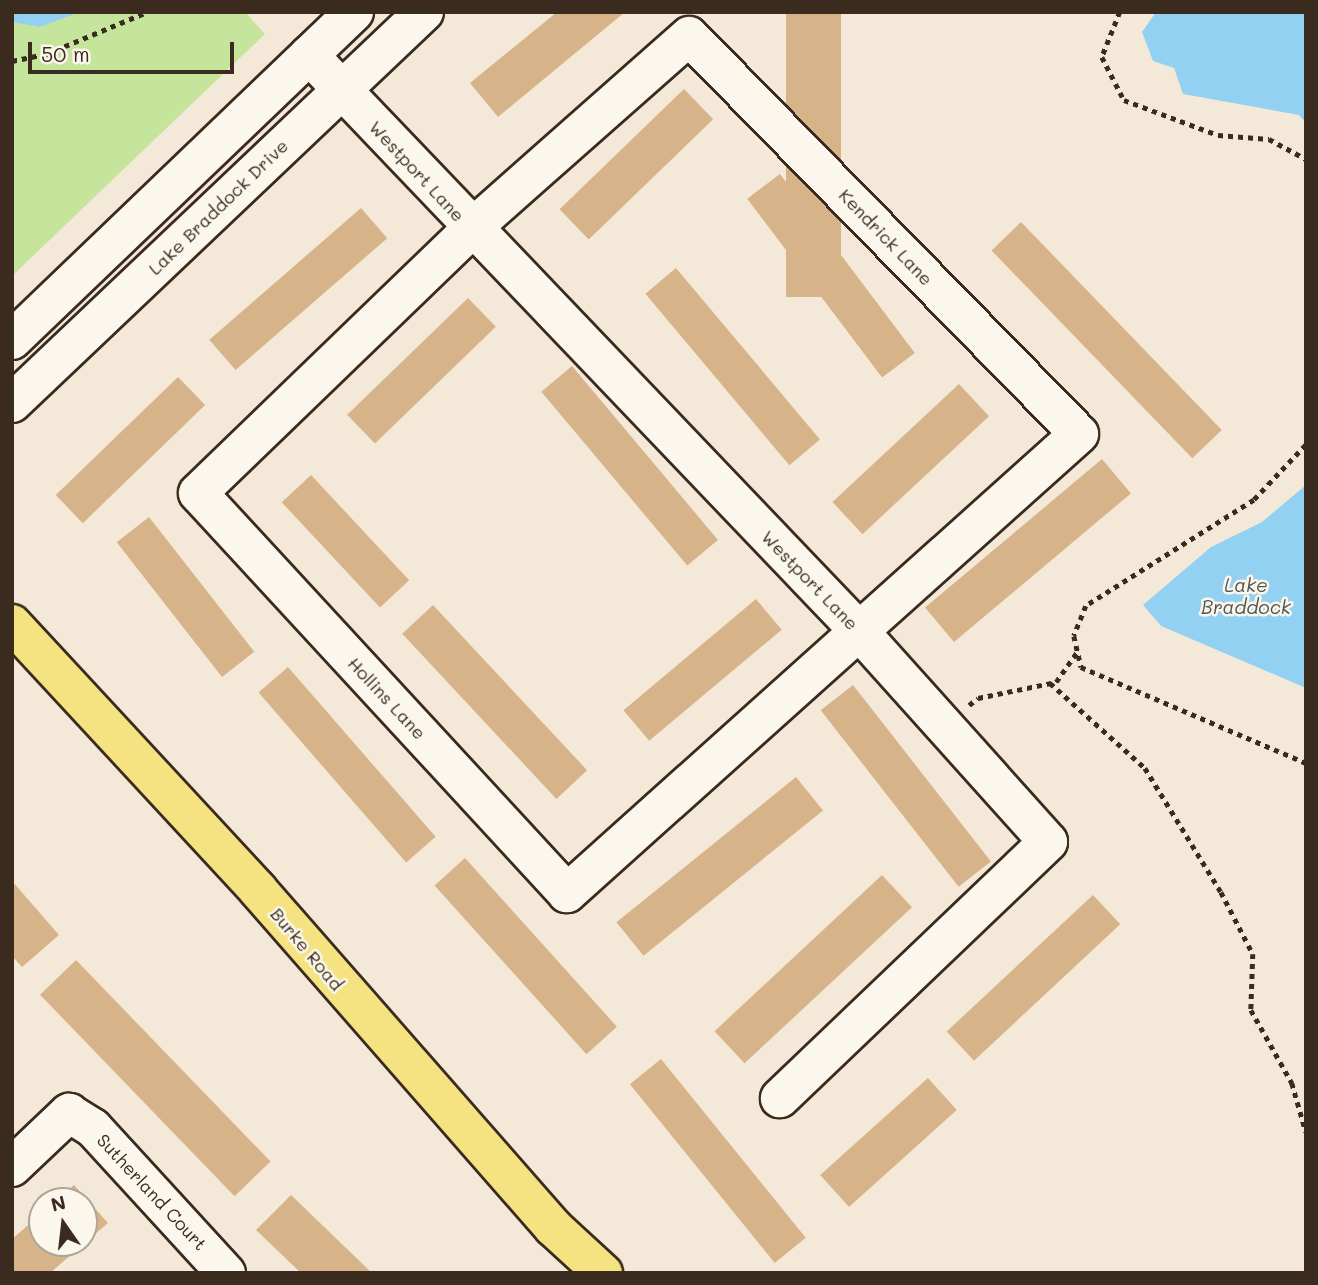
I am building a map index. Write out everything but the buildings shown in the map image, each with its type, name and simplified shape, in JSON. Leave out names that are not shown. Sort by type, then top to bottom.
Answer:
[{"type":"main road","name":"Burke Road","points":[[12,624],[249,880],[553,1227],[604,1273]]},
{"type":"street","points":[[12,340],[354,12]]},
{"type":"street","name":"Lake Braddock Drive","points":[[12,403],[424,12]]},
{"type":"street","name":"Kendrick Lane","points":[[471,229],[689,36],[1079,434],[859,631]]},
{"type":"street","name":"Westport Lane","points":[[309,55],[471,229],[859,631],[1048,842],[780,1098]]},
{"type":"street","name":"Hollins Lane","points":[[471,229],[198,493],[567,893],[859,631]]},
{"type":"street","name":"Sutherland Court","points":[[12,1167],[69,1113],[93,1128],[226,1273]]},
{"type":"path","points":[[12,61],[46,54],[147,12]]},
{"type":"path","points":[[1120,12],[1102,57],[1124,100],[1218,135],[1269,139],[1306,159]]},
{"type":"path","points":[[1306,445],[1254,500],[1086,607],[1074,636],[1081,667],[1306,763]]},
{"type":"path","points":[[944,725],[978,698],[1051,683],[1077,651]]},
{"type":"path","points":[[1051,683],[1146,768],[1221,892],[1253,954],[1251,1010],[1292,1083],[1306,1132]]},
{"type":"green space","points":[[12,12],[245,12],[265,34],[12,276]]},
{"type":"water","points":[[12,12],[80,12],[40,27],[12,22]]},
{"type":"water","points":[[1156,12],[1306,12],[1306,123],[1299,115],[1183,94],[1174,68],[1153,61],[1142,32]]},
{"type":"water","name":"Lake Braddock","points":[[1306,485],[1306,688],[1161,626],[1143,605],[1211,547],[1262,522]]}]
